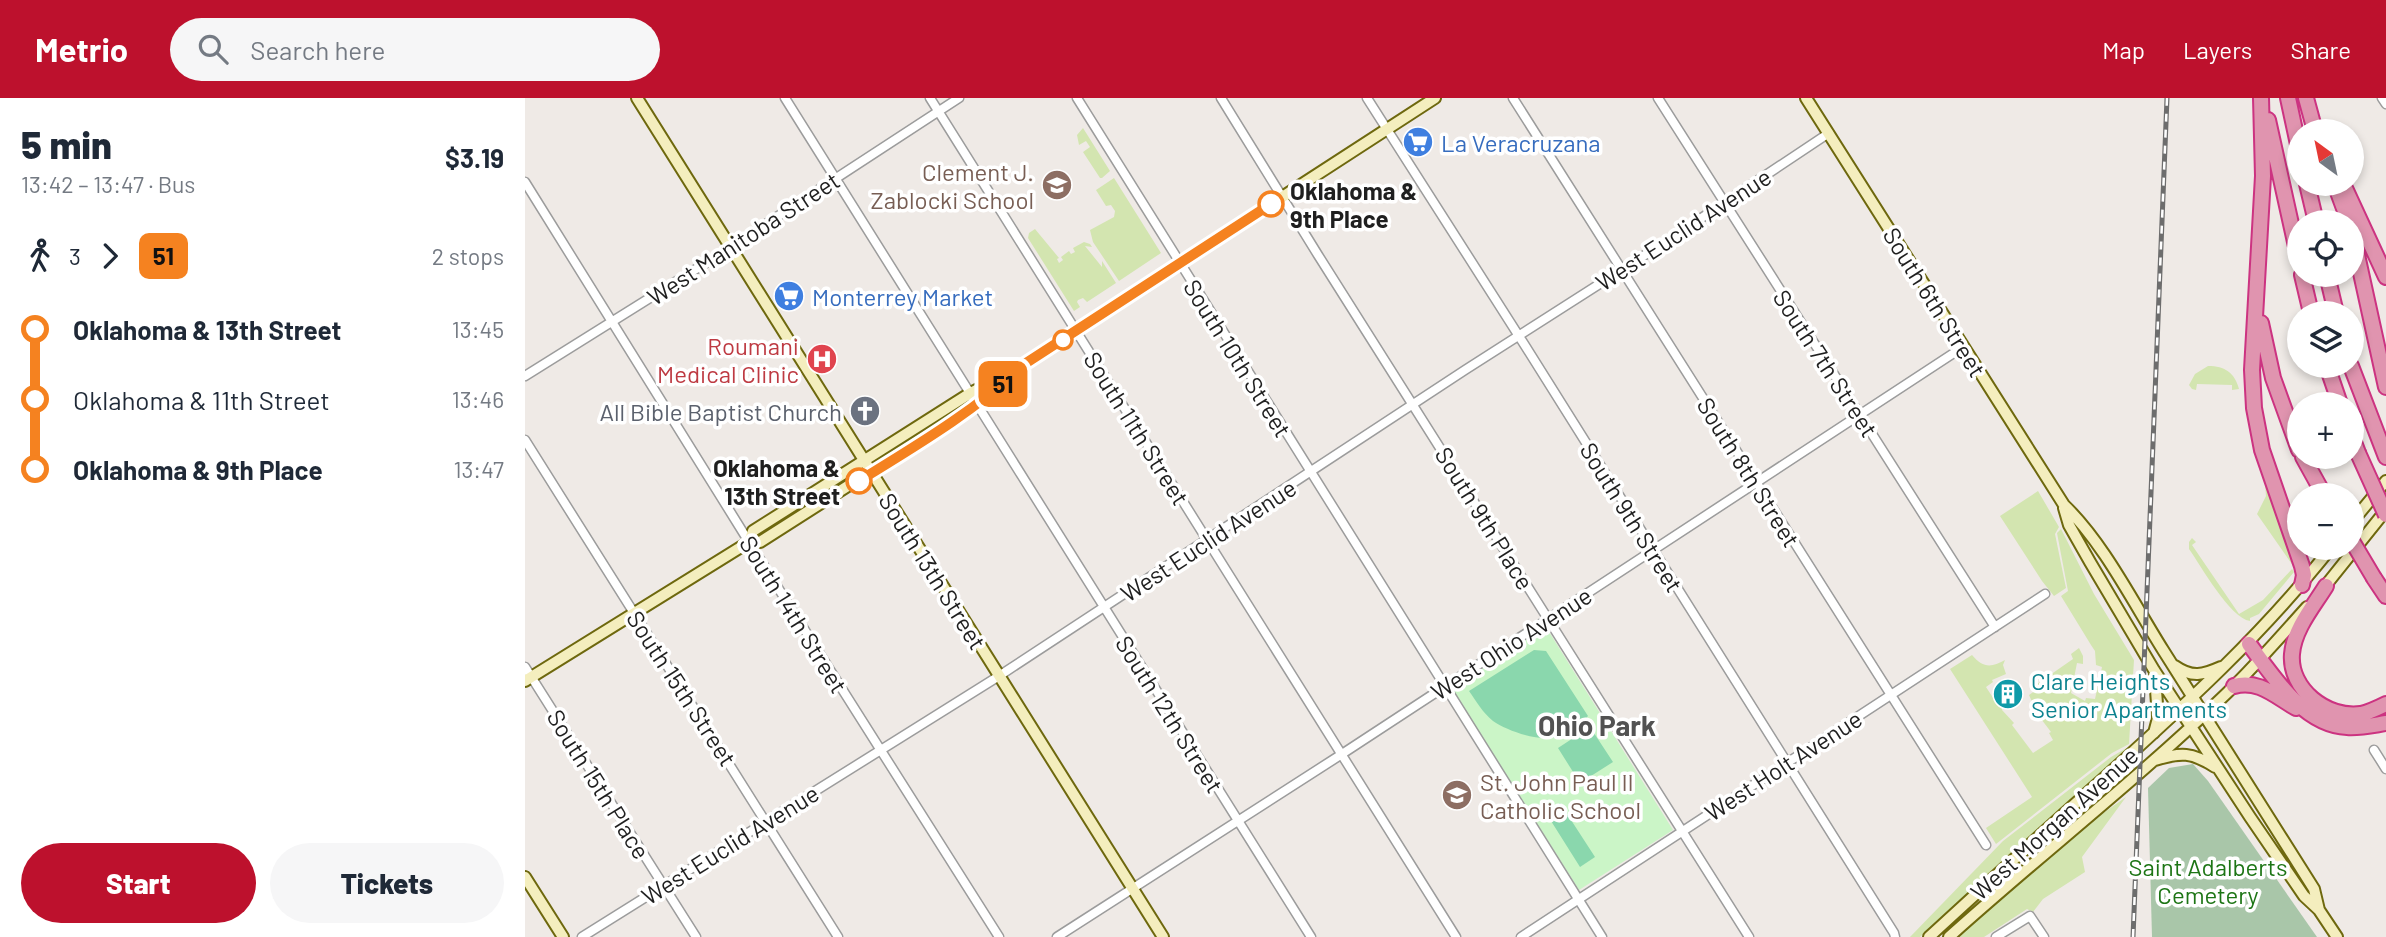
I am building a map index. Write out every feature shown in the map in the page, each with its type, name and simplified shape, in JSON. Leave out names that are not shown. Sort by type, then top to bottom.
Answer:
[{"type":"highway","points":[[2262,98],[2288,210]]},
{"type":"highway","points":[[2262,98],[2263,176],[2252,370],[2254,408],[2262,450],[2302,566],[2302,585]]},
{"type":"highway","points":[[2288,98],[2293,119]]},
{"type":"highway","points":[[2306,98],[2312,119]]},
{"type":"highway","points":[[2349,196],[2386,277]]},
{"type":"highway","points":[[2364,287],[2386,387]]},
{"type":"highway","points":[[2256,294],[2273,377],[2287,416]]},
{"type":"highway","points":[[2355,378],[2386,457]]},
{"type":"highway","points":[[2364,466],[2386,516]]},
{"type":"highway","points":[[2363,560],[2386,596]]},
{"type":"highway","points":[[2326,586],[2294,642],[2291,656],[2296,679],[2318,704],[2343,714],[2359,714],[2386,704]]},
{"type":"highway","points":[[2249,644],[2280,685],[2315,717]]},
{"type":"highway","points":[[2234,686],[2246,682],[2256,684],[2328,723],[2346,727],[2386,723]]},
{"type":"street","name":"South 13th Street","points":[[636,98],[1163,937]]},
{"type":"street","name":"South 12th Street","points":[[785,98],[1311,937]]},
{"type":"street","name":"South 11th Street","points":[[930,98],[1456,937]]},
{"type":"street","name":"West Manitoba Street","points":[[525,376],[730,248],[959,98]]},
{"type":"street","name":"South 10th Street","points":[[1077,98],[1602,937]]},
{"type":"street","name":"South 9th Place","points":[[1221,98],[1749,937]]},
{"type":"street","name":"South 9th Street","points":[[1367,98],[1895,933],[1895,937]]},
{"type":"street","points":[[749,542],[753,531],[969,394],[1023,365],[1435,98]]},
{"type":"street","name":"South 8th Street","points":[[1513,98],[1986,845]]},
{"type":"street","name":"South 7th Street","points":[[1658,98],[1995,627]]},
{"type":"street","name":"South 6th Street","points":[[1806,98],[2064,505],[2079,520],[2314,889],[2319,910]]},
{"type":"street","points":[[2382,98],[2386,104]]},
{"type":"street","name":"West Euclid Avenue","points":[[582,937],[999,676],[1829,133]]},
{"type":"street","name":"South 14th Street","points":[[525,182],[999,937]]},
{"type":"street","name":"West Ohio Avenue","points":[[1057,937],[1445,687],[1963,347]]},
{"type":"street","points":[[527,675],[634,614],[749,542],[760,541],[871,473],[975,405],[1005,383],[1023,365]]},
{"type":"street","name":"South 15th Street","points":[[525,440],[838,937]]},
{"type":"street","points":[[2364,508],[2386,481]]},
{"type":"street","name":"South 6th Street","points":[[2064,505],[2069,525],[2154,670],[2304,896],[2319,910],[2337,937]]},
{"type":"street","points":[[2191,726],[2234,686],[2326,586],[2386,510]]},
{"type":"street","points":[[2181,710],[2249,644],[2322,560]]},
{"type":"street","name":"West Holt Avenue","points":[[1521,937],[2045,594]]},
{"type":"street","points":[[2170,662],[2185,673],[2194,675],[2202,675],[2230,663]]},
{"type":"street","points":[[2154,670],[2158,718],[2154,733]]},
{"type":"street","name":"South 15th Place","points":[[527,675],[696,937]]},
{"type":"street","name":"West Morgan Avenue","points":[[1929,937],[2181,710]]},
{"type":"street","name":"West Morgan Avenue","points":[[1949,937],[2191,726]]},
{"type":"street","points":[[2374,750],[2385,766]]},
{"type":"street","points":[[2152,761],[2176,754],[2190,755],[2201,758],[2218,769]]},
{"type":"street","points":[[525,877],[563,937]]},
{"type":"street","points":[[1996,937],[2030,916],[2044,937]]},
{"type":"green space","points":[[1083,128],[1110,171],[1102,178],[1083,152],[1090,147],[1086,141],[1079,145],[1077,135]]},
{"type":"green space","points":[[1114,178],[1161,253],[1119,281],[1093,242],[1090,230],[1114,217],[1115,211],[1111,205],[1106,206],[1096,190]]},
{"type":"green space","points":[[1035,229],[1059,258],[1059,263],[1063,260],[1061,257],[1069,251],[1071,254],[1075,252],[1073,248],[1084,242],[1090,244],[1092,247],[1085,246],[1102,267],[1102,261],[1116,283],[1087,302],[1083,298],[1078,300],[1080,307],[1074,311],[1028,238],[1029,233]]},
{"type":"green space","points":[[2208,366],[2219,367],[2228,372],[2239,389],[2232,390],[2232,385],[2197,384],[2196,390],[2192,389],[2189,385],[2195,374]]},
{"type":"green space","points":[[2268,482],[2287,542],[2287,557],[2257,514],[2266,496],[2265,483]]},
{"type":"green space","points":[[2038,491],[2059,527],[2055,534],[2066,588],[2054,596],[2000,516]]},
{"type":"green space","points":[[2061,529],[2094,594],[2134,660],[2129,744],[2112,753],[1996,844],[1986,828],[2032,797],[1950,669],[1972,655],[1987,665],[2005,660],[2003,665],[2006,674],[1992,680],[1986,687],[1999,707],[2002,705],[2002,710],[2014,723],[2012,725],[2033,753],[2053,740],[2049,733],[2051,732],[2032,707],[2034,706],[2029,695],[2039,688],[2037,684],[2073,659],[2071,654],[2079,648],[2083,664],[2077,663],[2071,693],[2085,701],[2086,698],[2095,699],[2102,667],[2096,665],[2095,651],[2061,596],[2068,591],[2057,533]]},
{"type":"green space","points":[[2192,538],[2196,542],[2192,545],[2239,614],[2263,600],[2292,569],[2294,572],[2250,621],[2234,611],[2217,590],[2189,549]]},
{"type":"green space","points":[[1546,627],[1673,830],[1579,890],[1451,688]]},
{"type":"green space","points":[[1534,650],[1546,651],[1588,716],[1574,729],[1556,737],[1533,737],[1499,725],[1486,714],[1469,691]]},
{"type":"green space","points":[[1590,727],[1613,762],[1580,783],[1558,748]]},
{"type":"green space","points":[[2130,746],[1920,937],[1910,937],[2003,841],[2111,757]]},
{"type":"green space","name":"Saint Adalberts Cemetery","points":[[2193,764],[2208,781],[2317,937],[2152,937],[2148,788],[2169,768]]},
{"type":"green space","points":[[2126,797],[2082,857],[2085,872],[2043,899],[2033,912],[2027,909],[1984,937],[1957,937],[2039,864]]},
{"type":"green space","points":[[1560,803],[1595,857],[1580,867],[1546,813]]},
{"type":"railway","points":[[2133,937],[2167,98]]},
{"type":"bus line","name":"51","points":[[859,481],[975,405],[1005,383],[1023,365],[1271,204]]},
{"type":"place","name":"La Veracruzana","points":[[1418,142]]},
{"type":"place","name":"Clement J. Zablocki School","points":[[1057,185]]},
{"type":"place","name":"Oklahoma & 9th Place","points":[[1271,204]]},
{"type":"place","name":"Monterrey Market","points":[[789,296]]},
{"type":"place","name":"Roumani Medical Clinic","points":[[822,359]]},
{"type":"place","name":"All Bible Baptist Church","points":[[865,411]]},
{"type":"place","name":"Oklahoma & 13th Street","points":[[859,481]]},
{"type":"place","name":"Clare Heights Senior Apartments","points":[[2008,694]]},
{"type":"place","name":"St. John Paul II Catholic School","points":[[1457,795]]},
{"type":"district","name":"Ohio Park","points":[[1597,725]]}]
